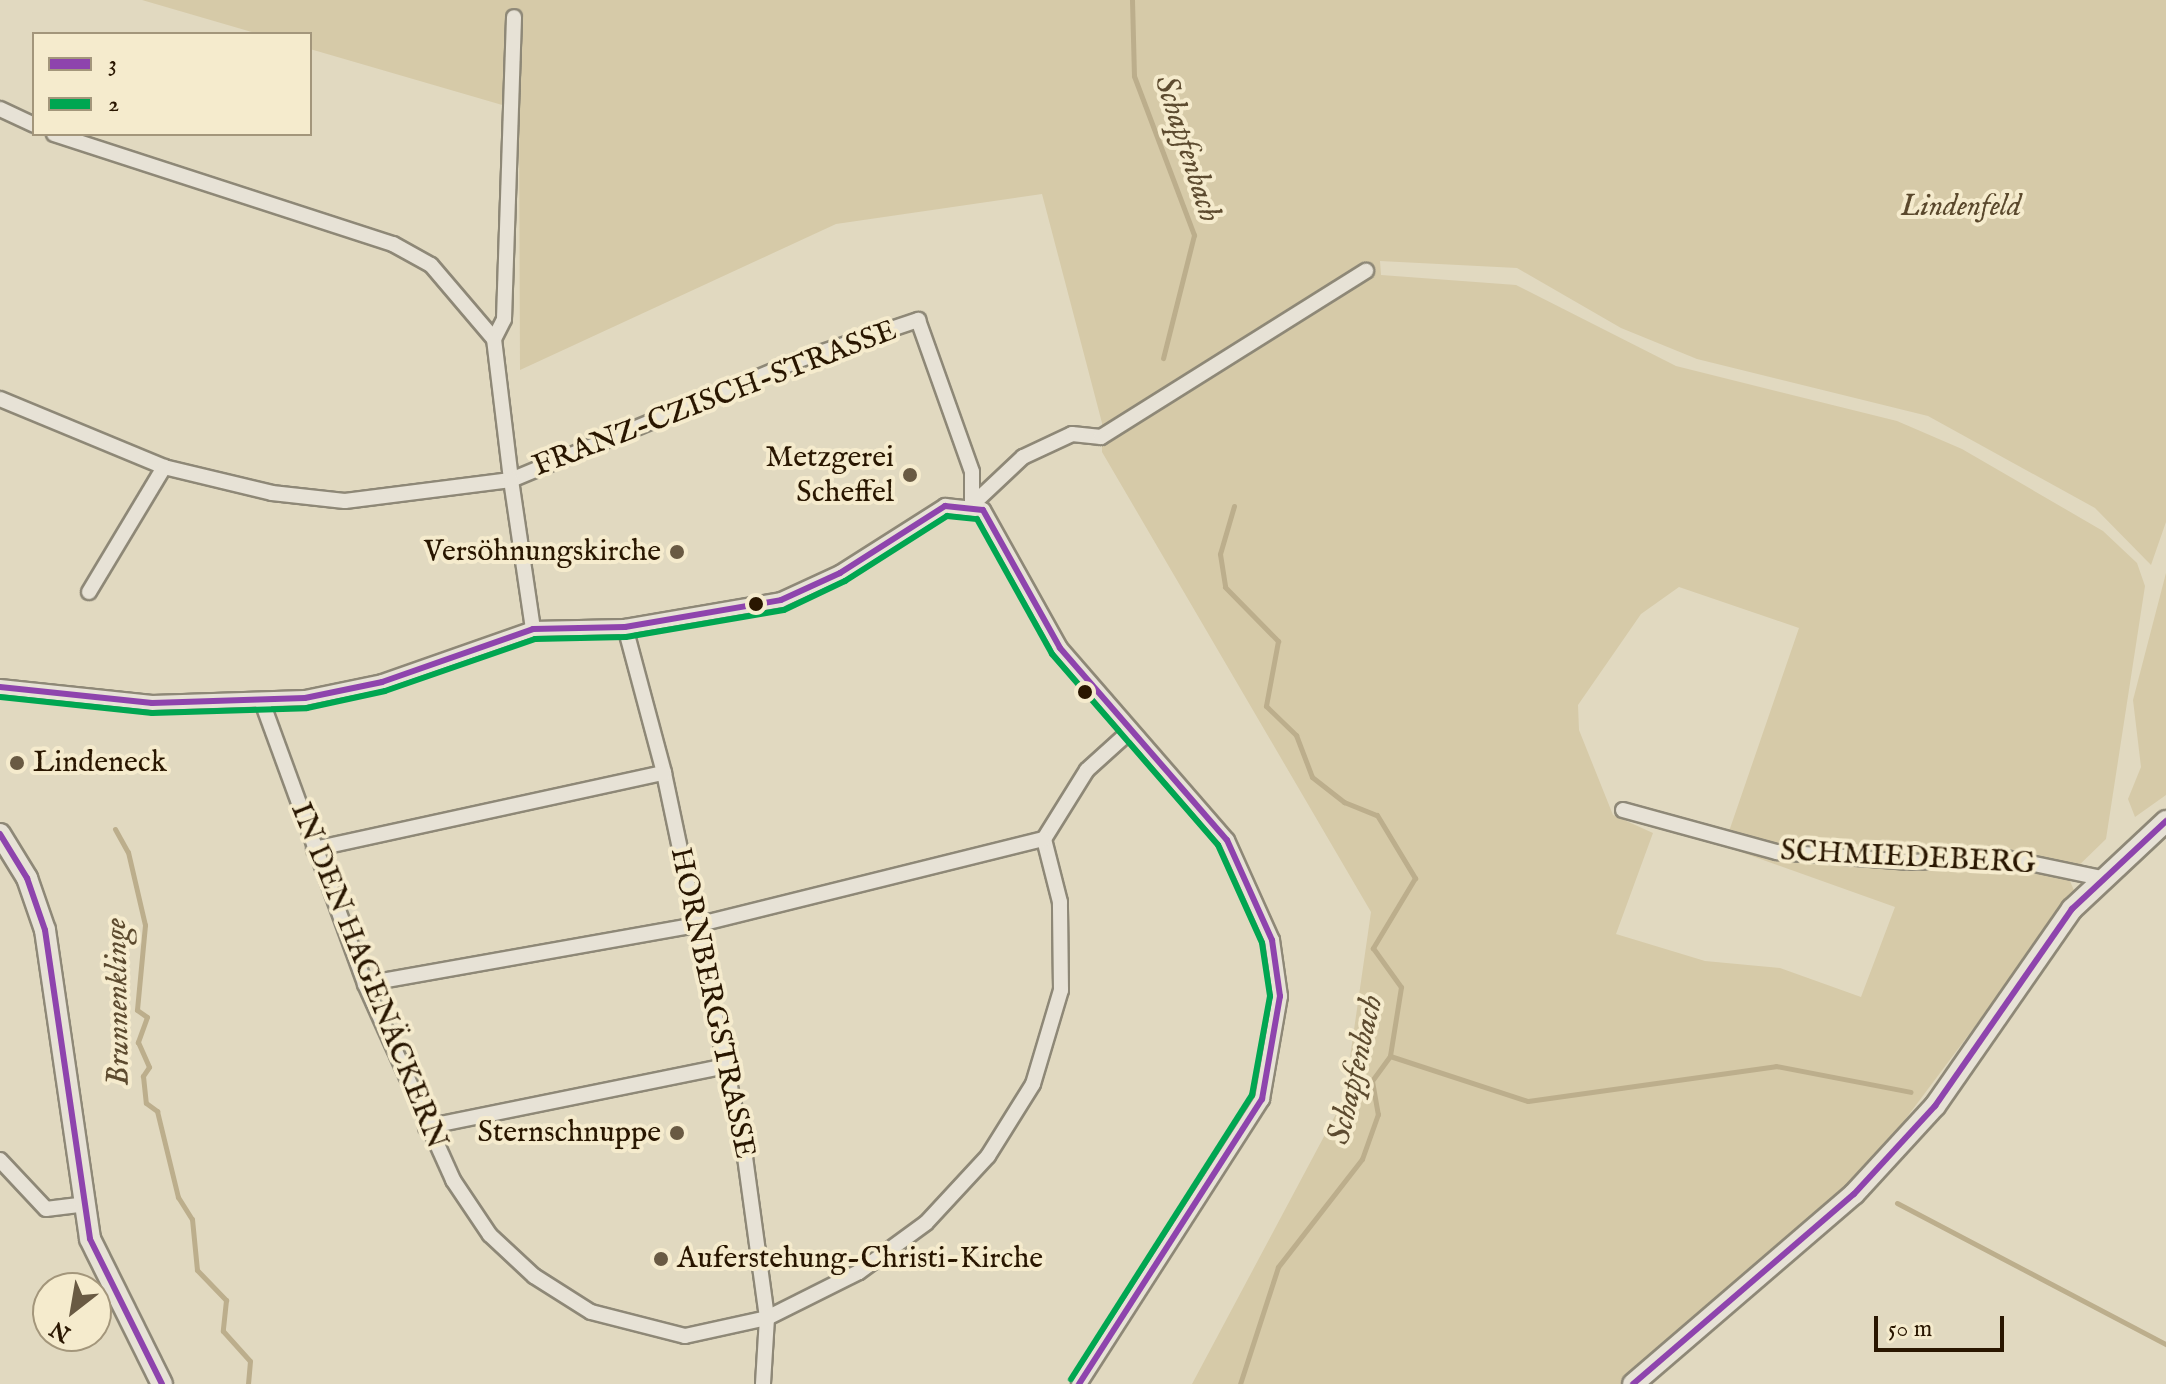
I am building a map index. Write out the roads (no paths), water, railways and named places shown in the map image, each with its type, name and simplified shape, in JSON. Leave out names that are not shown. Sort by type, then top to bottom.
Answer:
[{"type":"street","points":[[514,17],[504,319],[494,339],[533,629]]},
{"type":"street","points":[[0,109],[32,124]]},
{"type":"street","points":[[60,136],[393,244],[431,265],[494,339]]},
{"type":"street","points":[[972,505],[1023,457],[1072,434],[1101,437],[1366,271]]},
{"type":"street","name":"FRANZ-CZISCH-STRASSE","points":[[511,480],[799,360],[918,320],[972,472],[972,505]]},
{"type":"street","points":[[0,399],[164,467],[272,493],[345,501],[511,480]]},
{"type":"street","points":[[89,592],[164,467]]},
{"type":"street","points":[[0,687],[89,700],[262,702],[382,682],[533,629],[625,627],[781,600],[840,573],[945,506],[972,505],[990,518],[1060,648],[1129,732],[1227,840],[1272,940],[1280,996],[1262,1099],[1079,1384]]},
{"type":"street","name":"HORNBERGSTRASSE","points":[[625,627],[664,773],[725,1066],[767,1318],[763,1384]]},
{"type":"street","name":"IN DEN HAGENÄCKERN","points":[[262,702],[365,984],[426,1127],[490,1235],[534,1276],[591,1312],[685,1336],[767,1318],[859,1272],[926,1223],[1013,1122],[1052,1035],[1061,990],[1060,902],[1044,839]]},
{"type":"street","points":[[365,984],[696,925],[1044,839],[1087,770],[1129,732]]},
{"type":"street","points":[[314,849],[664,773]]},
{"type":"street","name":"SCHMIEDEBERG","points":[[1623,810],[1777,852],[1910,862],[2006,858],[2101,878]]},
{"type":"street","points":[[1633,1384],[1864,1183],[1935,1106],[2101,878],[2166,821]]},
{"type":"street","points":[[0,834],[27,878],[45,930],[90,1239],[117,1305],[162,1384]]},
{"type":"street","points":[[426,1127],[725,1066]]},
{"type":"street","points":[[0,1160],[46,1209],[85,1204]]},
{"type":"waterway","name":"Schapfenbach","points":[[1132,0],[1134,76],[1194,235],[1163,358]]},
{"type":"waterway","name":"Schapfenbach","points":[[1234,506],[1220,554],[1225,587],[1278,641],[1266,706],[1296,735],[1312,777],[1344,802],[1377,815],[1415,878],[1373,948],[1401,987],[1390,1056],[1372,1081],[1378,1114],[1362,1159],[1278,1267],[1240,1384]]},
{"type":"waterway","name":"Brunnenklinge","points":[[115,829],[128,852],[145,925],[137,1010],[147,1017],[138,1042],[149,1067],[143,1076],[146,1103],[157,1111],[178,1197],[192,1219],[197,1270],[226,1300],[223,1331],[250,1361],[248,1384]]},
{"type":"waterway","points":[[1390,1056],[1528,1101],[1776,1066],[1911,1092]]},
{"type":"waterway","points":[[1897,1203],[2166,1344]]},
{"type":"place","name":"Metzgerei Scheffel","points":[[910,475]]},
{"type":"place","name":"Versöhnungskirche","points":[[677,552]]},
{"type":"place","name":"Lindeneck","points":[[17,763]]},
{"type":"place","name":"Sternschnuppe","points":[[677,1133]]},
{"type":"place","name":"Auferstehung-Christi-Kirche","points":[[661,1259]]},
{"type":"park label","name":"Lindenfeld","points":[[1961,207]]}]
